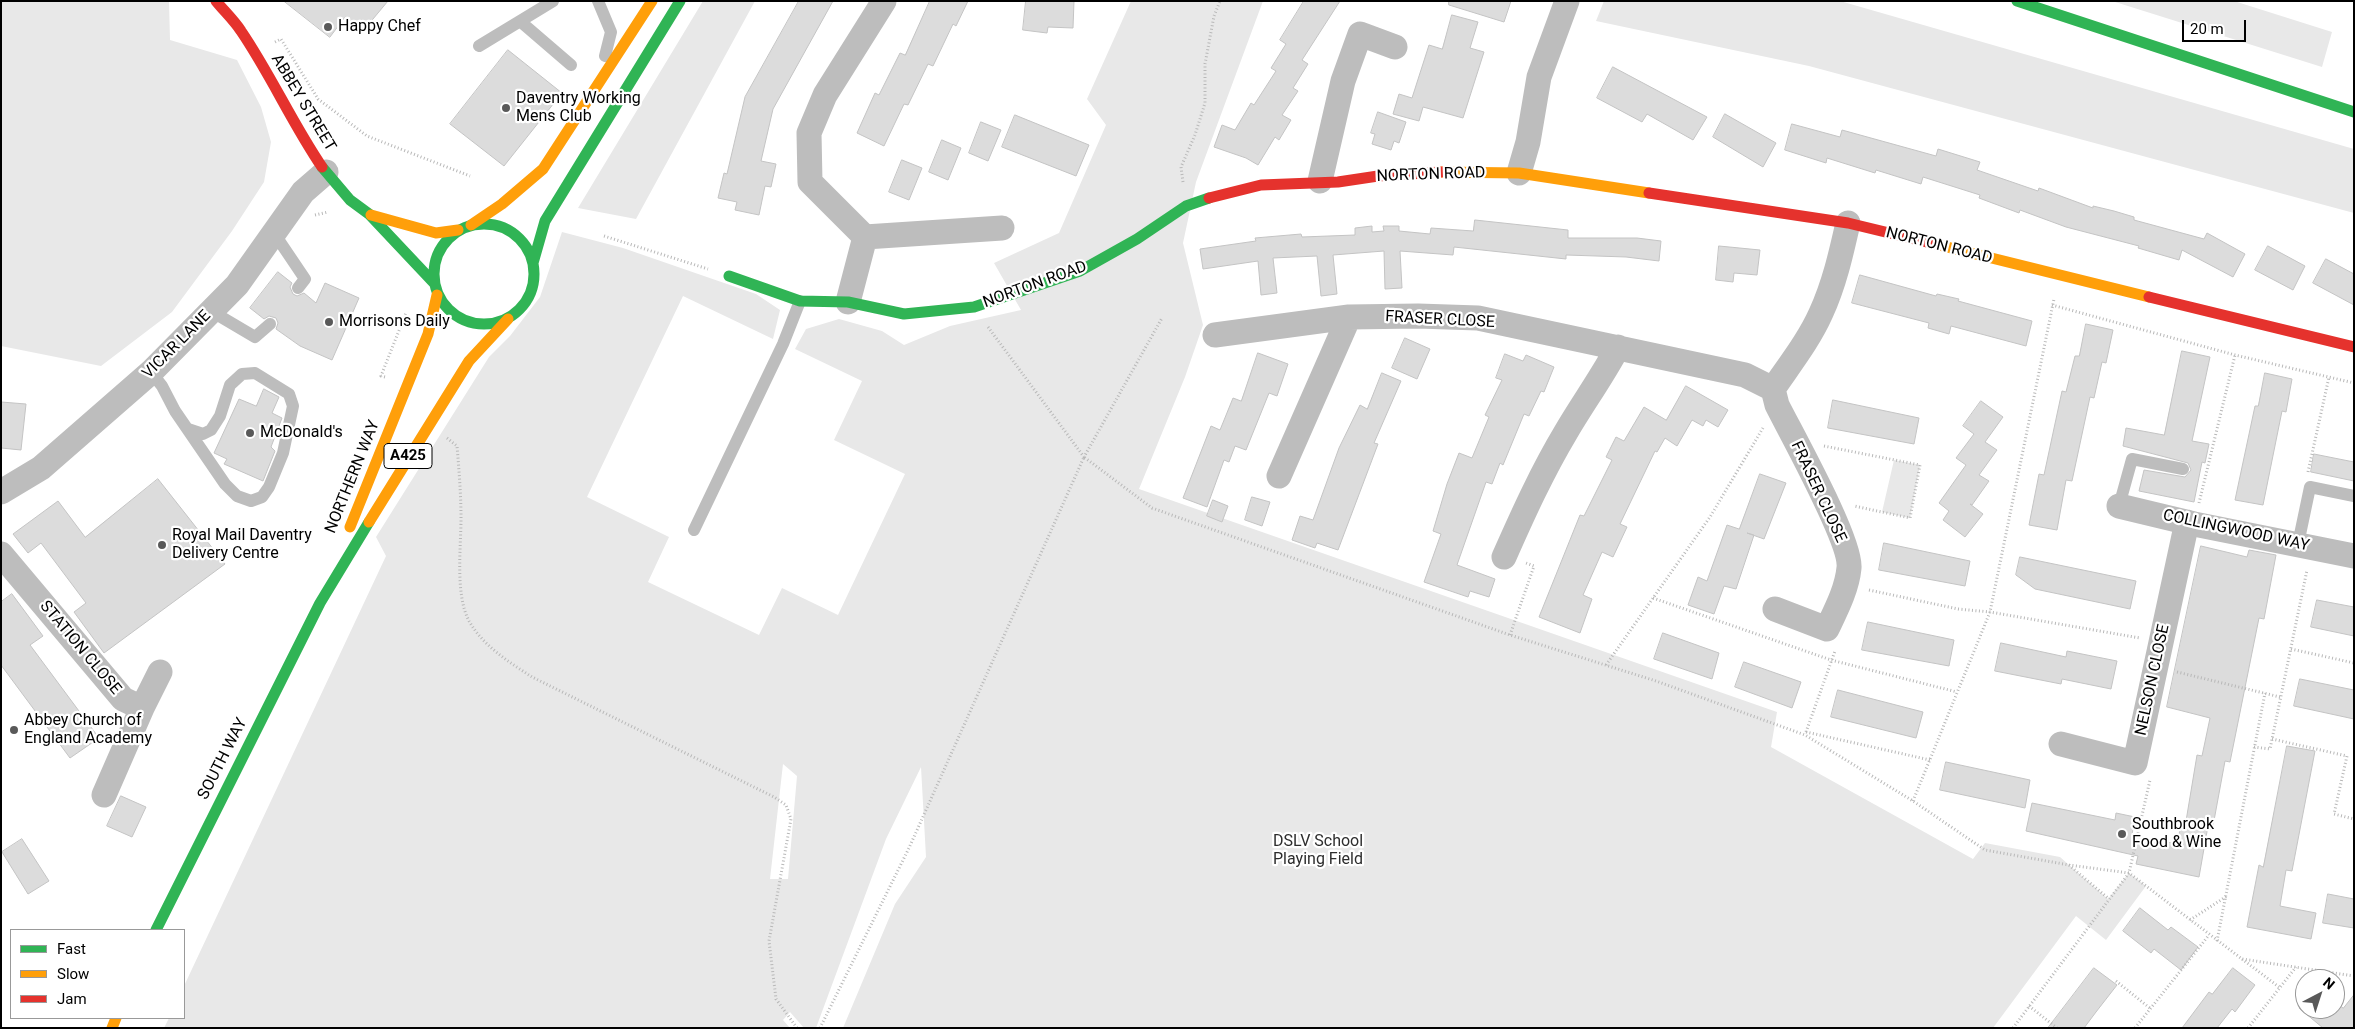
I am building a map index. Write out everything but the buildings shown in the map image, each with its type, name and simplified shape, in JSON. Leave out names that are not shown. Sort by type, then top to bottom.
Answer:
[{"type":"main road","name":"ABBEY STREET","points":[[216,1],[240,29],[280,94],[301,136],[326,172],[350,200],[369,214],[434,283]]},
{"type":"main road","points":[[652,1],[544,169],[502,204],[471,225],[449,236],[439,250],[433,267],[437,295],[446,308],[460,319],[478,324],[494,324],[508,318],[519,310],[528,298],[533,286],[533,263],[545,221],[680,1]]},
{"type":"main road","points":[[2017,1],[2354,112]]},
{"type":"main road","name":"NORTON ROAD","points":[[729,276],[800,301],[848,302],[904,314],[974,308],[1080,271],[1186,206],[1222,194],[1261,185],[1446,172],[1519,174],[1848,223],[2354,348]]},
{"type":"main road","name":"ABBEY STREET","points":[[369,214],[436,233],[458,230]]},
{"type":"main road","points":[[471,225],[486,223],[501,226],[515,234],[527,247],[533,263]]},
{"type":"main road","name":"NORTHERN WAY","points":[[320,603],[428,334],[437,295]]},
{"type":"main road","name":"NORTHERN WAY","points":[[320,603],[426,427],[469,361],[508,318]]},
{"type":"main road","name":"SOUTH WAY","points":[[157,929],[320,603]]},
{"type":"street","points":[[884,1],[826,95],[809,133],[810,182],[865,237],[1002,228]]},
{"type":"street","points":[[1519,174],[1528,142],[1539,77],[1567,1]]},
{"type":"street","points":[[1320,181],[1343,81],[1360,34],[1395,47]]},
{"type":"street","name":"VICAR LANE","points":[[1,492],[41,468],[151,372],[237,285],[303,192],[326,172]]},
{"type":"street","points":[[1775,397],[1821,313],[1838,269],[1848,223]]},
{"type":"street","points":[[848,302],[865,237]]},
{"type":"street","name":"FRASER CLOSE","points":[[1215,335],[1349,317],[1418,316],[1478,318],[1745,375],[1775,397],[1794,440],[1842,536],[1850,566],[1846,584],[1827,629]]},
{"type":"street","points":[[1279,476],[1349,317]]},
{"type":"street","points":[[1504,556],[1536,486],[1566,432],[1618,347]]},
{"type":"street","name":"COLLINGWOOD WAY","points":[[2119,506],[2191,523],[2354,556]]},
{"type":"street","name":"NELSON CLOSE","points":[[2135,763],[2191,523]]},
{"type":"street","name":"STATION CLOSE","points":[[1,554],[123,698],[142,708]]},
{"type":"street","points":[[1775,609],[1827,629]]},
{"type":"street","points":[[104,795],[160,672]]},
{"type":"street","points":[[2061,744],[2135,763]]},
{"type":"lane","points":[[479,46],[553,1]]},
{"type":"lane","points":[[582,112],[610,45],[612,32],[598,1]]},
{"type":"lane","points":[[521,22],[571,65]]},
{"type":"lane","points":[[274,233],[305,279],[298,288]]},
{"type":"lane","points":[[694,530],[783,344],[800,301]]},
{"type":"lane","points":[[211,311],[255,337],[270,324]]},
{"type":"lane","points":[[151,372],[162,386],[174,411],[225,484],[238,496],[251,501],[262,497],[269,488],[283,453],[293,406],[289,394],[255,373],[242,374],[230,385],[220,416],[211,430],[203,434],[188,429]]},
{"type":"lane","points":[[2119,506],[2132,458],[2183,469]]},
{"type":"lane","points":[[2304,546],[2310,487],[2354,496]]},
{"type":"path","points":[[1186,206],[1182,167],[1195,135],[1205,102],[1205,64],[1214,16],[1220,1]]},
{"type":"path","points":[[254,51],[281,40],[318,99],[367,136],[470,176]]},
{"type":"path","points":[[290,212],[300,221],[326,211],[334,215]]},
{"type":"path","points":[[604,236],[729,276]]},
{"type":"path","points":[[1913,801],[1990,612],[2058,276]]},
{"type":"path","points":[[406,388],[381,376],[410,305]]},
{"type":"path","points":[[2052,305],[2235,355],[2354,383]]},
{"type":"path","points":[[974,308],[1084,457],[1152,508],[1510,635],[1656,680],[1806,734],[1930,760]]},
{"type":"path","points":[[820,1028],[909,848],[1084,457],[1162,318]]},
{"type":"path","points":[[2191,523],[2235,355]]},
{"type":"path","points":[[2310,487],[2305,486],[2329,377]]},
{"type":"path","points":[[1606,665],[1710,517],[1775,397]]},
{"type":"path","points":[[426,427],[438,432],[457,446],[461,517],[461,580],[464,609],[470,622],[488,644],[502,657],[532,677],[774,797],[786,805],[791,819],[769,941],[776,999],[797,1028]]},
{"type":"path","points":[[1794,440],[1920,465],[1910,518],[1824,500]]},
{"type":"path","points":[[2254,747],[2270,750],[2291,649],[2304,546]]},
{"type":"path","points":[[1504,556],[1534,566],[1510,635]]},
{"type":"path","points":[[1846,584],[1958,610],[1990,612],[2162,642]]},
{"type":"path","points":[[1653,598],[1831,660],[1958,692]]},
{"type":"path","points":[[1806,734],[1841,635],[1827,629]]},
{"type":"path","points":[[2291,649],[2354,663]]},
{"type":"path","points":[[2157,667],[2280,697]]},
{"type":"path","points":[[2217,941],[2266,693]]},
{"type":"path","points":[[1806,734],[1913,801],[1985,850],[2069,865],[2129,873],[2279,987]]},
{"type":"path","points":[[2272,739],[2347,756],[2334,814],[2354,819]]},
{"type":"path","points":[[2013,1028],[2129,873],[2153,768],[2135,763]]},
{"type":"path","points":[[2069,865],[2108,899]]},
{"type":"path","points":[[2190,920],[2227,896]]},
{"type":"path","points":[[2135,1028],[2209,935]]},
{"type":"path","points":[[2242,959],[2354,976]]},
{"type":"path","points":[[2248,1028],[2296,966]]},
{"type":"path","points":[[2116,981],[2151,1009]]},
{"type":"path","points":[[2029,1006],[2057,1028]]},
{"type":"green space","points":[[1,1],[169,1],[170,40],[237,60],[261,107],[271,142],[264,182],[232,231],[172,312],[101,366],[1,346]]},
{"type":"green space","points":[[703,1],[755,1],[636,219],[578,208]]},
{"type":"green space","name":"DSLV School Playing Field","points":[[1131,1],[1263,1],[1196,182],[1183,243],[1203,325],[1185,377],[1139,489],[1777,712],[1771,747],[1973,859],[1985,843],[2060,857],[2108,899],[2129,873],[2146,886],[2106,940],[2076,916],[1993,1028],[843,1028],[895,904],[926,857],[921,767],[886,839],[816,1028],[804,1028],[790,1012],[783,1020],[790,1028],[164,1028],[168,1019],[185,1019],[185,984],[386,556],[376,537],[489,357],[510,336],[540,297],[562,232],[623,248],[756,294],[780,310],[773,339],[683,296],[587,497],[669,537],[648,582],[759,635],[782,588],[838,615],[905,474],[834,440],[862,381],[795,349],[806,329],[839,319],[882,331],[904,345],[950,326],[1021,310],[994,263],[1059,233],[1106,125],[1087,99]],"holes":[[[783,764],[797,776],[788,879],[770,879]]]},
{"type":"green space","points":[[1604,1],[1840,1],[2354,149],[2354,213],[1809,66],[1596,21]]},
{"type":"green space","points":[[2112,1],[2234,1],[2332,32],[2322,67]]},
{"type":"green space","points":[[1894,460],[1920,465],[1910,518],[1882,512]]},
{"type":"traffic: fast","points":[[533,263],[545,221],[680,1]]},
{"type":"traffic: fast","points":[[2017,1],[2354,112]]},
{"type":"traffic: fast","points":[[322,167],[350,200],[369,214],[434,283]]},
{"type":"traffic: fast","points":[[729,276],[800,301],[848,302],[904,314],[974,307],[1080,271],[1137,239],[1186,206],[1209,198]]},
{"type":"traffic: fast","points":[[484,224],[503,227],[520,238],[531,255],[534,274],[531,293],[520,310],[503,321],[484,324],[465,321],[448,310],[437,293],[434,274],[437,255],[448,238],[465,227],[484,224]]},
{"type":"traffic: fast","points":[[157,929],[320,603],[369,522]]},
{"type":"traffic: slow","points":[[471,225],[502,204],[543,169],[652,1]]},
{"type":"traffic: slow","points":[[1441,172],[1519,173],[1649,193]]},
{"type":"traffic: slow","points":[[371,215],[436,233],[458,230]]},
{"type":"traffic: slow","points":[[1939,245],[2149,297]]},
{"type":"traffic: slow","points":[[350,527],[428,334],[437,295]]},
{"type":"traffic: slow","points":[[369,522],[469,361],[508,319]]},
{"type":"traffic: slow","points":[[112,1028],[116,1019]]},
{"type":"traffic: jam","points":[[216,1],[235,23],[252,48],[322,167]]},
{"type":"traffic: jam","points":[[1209,198],[1261,185],[1338,182],[1378,176],[1441,172]]},
{"type":"traffic: jam","points":[[1649,193],[1848,223],[1939,245]]},
{"type":"traffic: jam","points":[[2149,297],[2354,347]]},
{"type":"place","name":"Happy Chef","points":[[328,27]]},
{"type":"place","name":"Daventry Working Mens Club","points":[[506,108]]},
{"type":"place","name":"Morrisons Daily","points":[[329,322]]},
{"type":"place","name":"McDonald's","points":[[250,433]]},
{"type":"place","name":"Royal Mail Daventry Delivery Centre","points":[[162,545]]},
{"type":"place","name":"Abbey Church of England Academy","points":[[14,730]]},
{"type":"place","name":"Southbrook Food & Wine","points":[[2122,834]]}]
